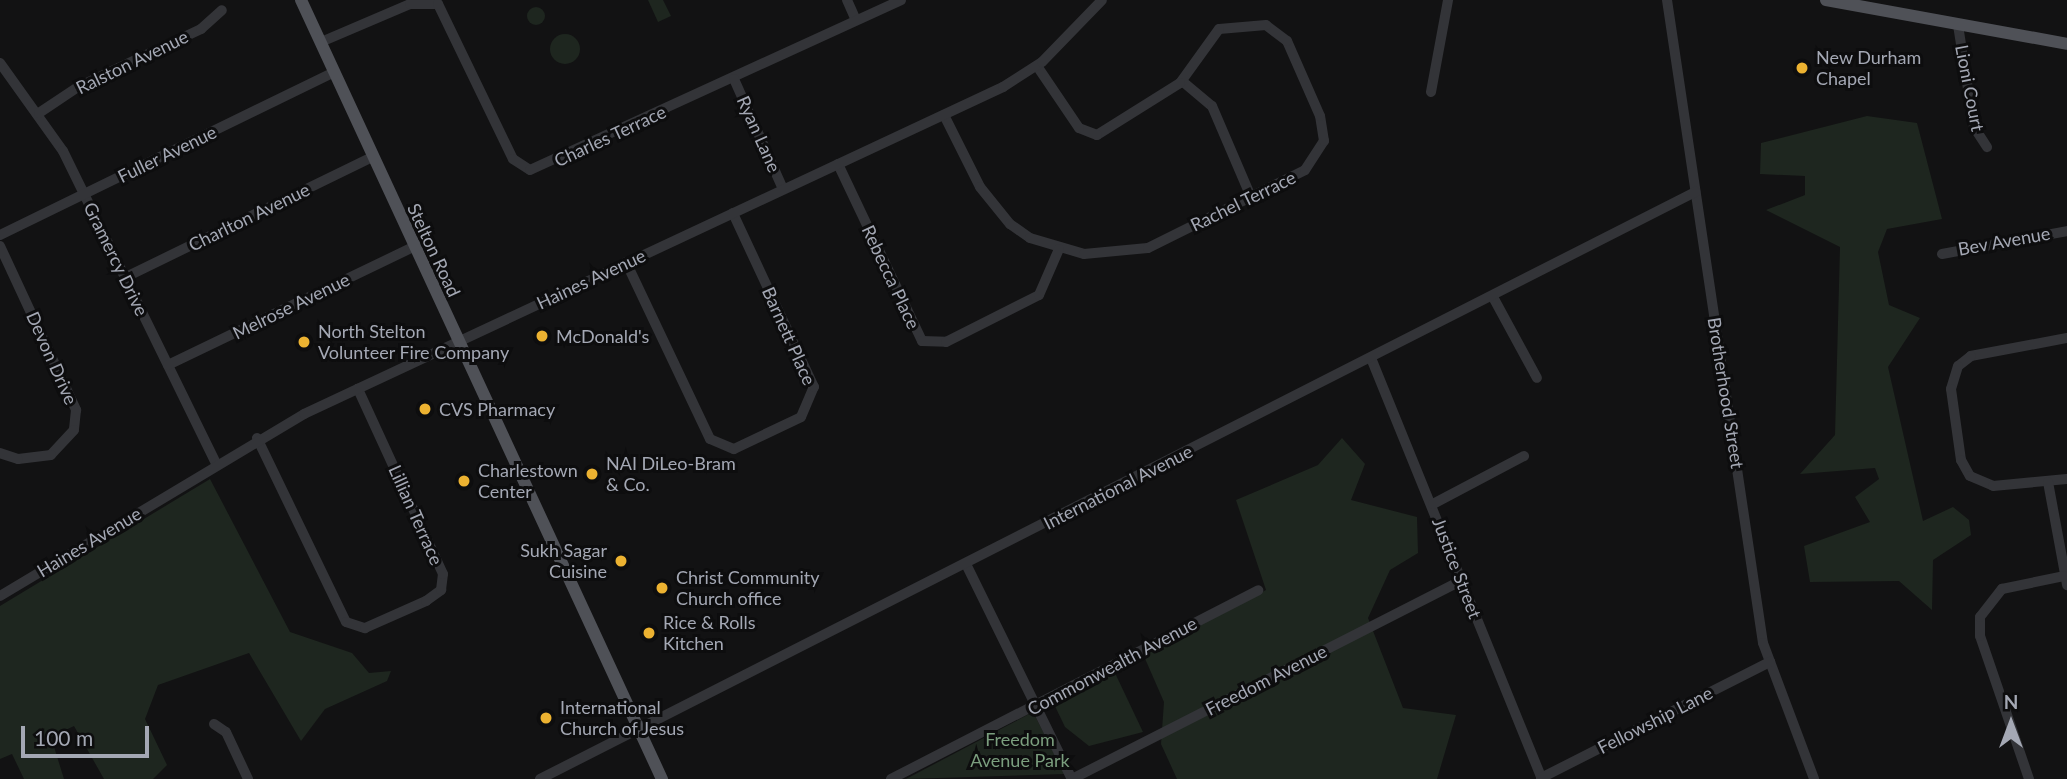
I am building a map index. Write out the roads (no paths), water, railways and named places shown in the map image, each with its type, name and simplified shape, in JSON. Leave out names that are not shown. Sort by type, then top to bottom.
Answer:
[{"type":"main road","name":"Stelton Road","points":[[301,0],[413,247],[662,779]]},
{"type":"main road","points":[[1826,0],[2067,44]]},
{"type":"street","points":[[847,0],[856,20]]},
{"type":"street","name":"Charles Terrace","points":[[321,42],[410,4],[438,4],[513,159],[530,170],[734,79],[901,0]]},
{"type":"street","name":"Haines Avenue","points":[[0,596],[257,438],[457,341],[944,115],[1037,66],[1102,0]]},
{"type":"street","points":[[1431,92],[1448,0]]},
{"type":"street","name":"Brotherhood Street","points":[[1667,0],[1770,662],[1814,779]]},
{"type":"street","name":"Ralston Avenue","points":[[39,113],[78,87],[201,29],[222,10]]},
{"type":"street","name":"Rachel Terrace","points":[[944,115],[994,206],[1030,238],[1059,249],[1129,254],[1305,170],[1324,141],[1321,116],[1287,41],[1258,23],[1219,30],[1182,81],[1097,135],[1079,128],[1037,66]]},
{"type":"street","name":"Lioni Court","points":[[1958,25],[1974,127],[1987,147]]},
{"type":"street","name":"Gramercy Drive","points":[[0,63],[39,113],[84,195],[216,464]]},
{"type":"street","name":"Fuller Avenue","points":[[0,234],[334,72]]},
{"type":"street","name":"Ryan Lane","points":[[734,79],[783,189]]},
{"type":"street","points":[[1182,81],[1212,106],[1251,197]]},
{"type":"street","name":"Charlton Avenue","points":[[126,276],[372,157]]},
{"type":"street","name":"Rebecca Place","points":[[838,164],[922,341],[946,342],[1039,295],[1059,249]]},
{"type":"street","name":"International Avenue","points":[[540,779],[1695,192]]},
{"type":"street","name":"Barnett Place","points":[[626,262],[710,439],[734,449],[801,417],[814,387],[733,213]]},
{"type":"street","name":"Bev Avenue","points":[[1942,254],[2067,231]]},
{"type":"street","name":"Devon Drive","points":[[0,246],[69,387],[76,421],[51,455],[18,460],[0,453]]},
{"type":"street","name":"Melrose Avenue","points":[[168,365],[413,247]]},
{"type":"street","points":[[1493,296],[1537,378]]},
{"type":"street","points":[[2067,338],[1981,352],[1958,366],[1952,381],[1961,460],[1970,477],[1993,486],[2067,479]]},
{"type":"street","name":"Justice Street","points":[[1371,358],[1433,504],[1460,581],[1541,778]]},
{"type":"street","name":"Lillian Terrace","points":[[257,438],[346,622],[365,628],[426,601],[440,590],[443,574],[358,388]]},
{"type":"street","points":[[1433,504],[1524,456]]},
{"type":"street","points":[[2029,779],[1980,636],[1980,617],[2001,589],[2065,580],[2048,482]]},
{"type":"street","points":[[966,564],[1072,779]]},
{"type":"street","name":"Freedom Avenue","points":[[1072,779],[1460,581]]},
{"type":"street","name":"Commonwealth Avenue","points":[[891,779],[1258,590]]},
{"type":"street","name":"Fellowship Lane","points":[[1541,778],[1770,662]]},
{"type":"street","points":[[214,723],[226,732],[248,779]]},
{"type":"place","name":"New Durham Chapel","points":[[1802,68]]},
{"type":"place","name":"McDonald's","points":[[542,336]]},
{"type":"place","name":"North Stelton Volunteer Fire Company","points":[[304,342]]},
{"type":"place","name":"CVS Pharmacy","points":[[425,409]]},
{"type":"place","name":"NAI DiLeo-Bram & Co.","points":[[592,474]]},
{"type":"place","name":"Charlestown Center","points":[[464,481]]},
{"type":"place","name":"Sukh Sagar Cuisine","points":[[621,561]]},
{"type":"place","name":"Christ Community Church office","points":[[662,588]]},
{"type":"place","name":"Rice & Rolls Kitchen","points":[[649,633]]},
{"type":"place","name":"International Church of Jesus","points":[[546,718]]},
{"type":"park label","name":"Freedom Avenue Park","points":[[1020,750]]}]
